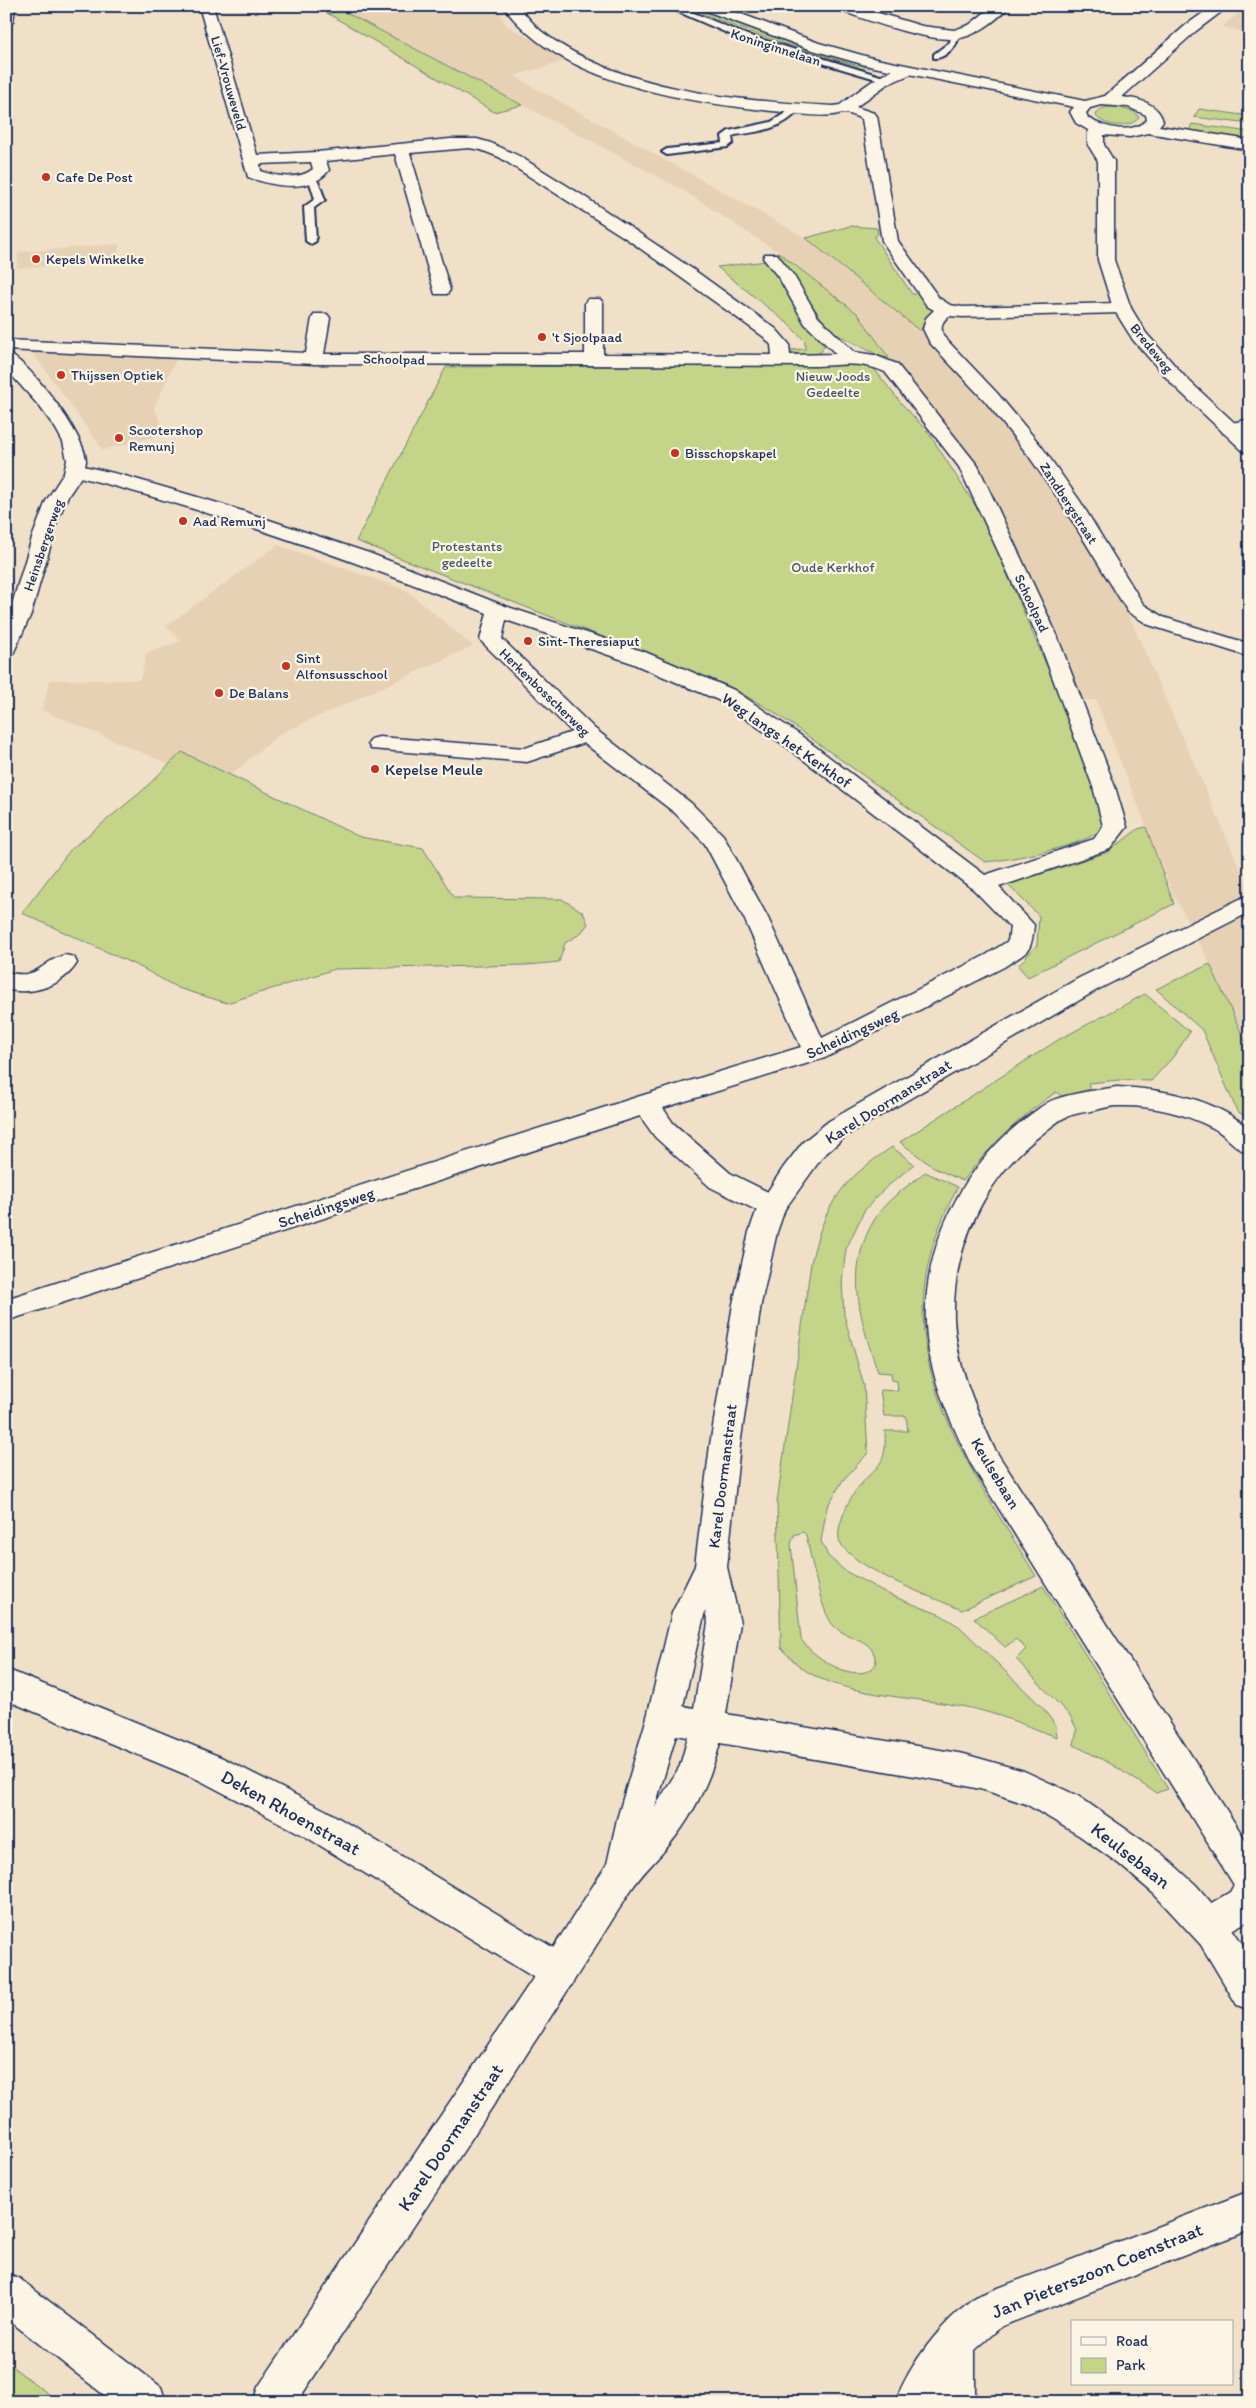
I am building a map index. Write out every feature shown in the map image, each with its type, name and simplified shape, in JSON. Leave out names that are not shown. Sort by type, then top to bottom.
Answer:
[{"type":"street","points":[[6,22],[8,6]]},
{"type":"street","name":"Lief-Vrouweveld","points":[[206,6],[254,174],[265,179],[309,178]]},
{"type":"street","points":[[510,6],[518,19],[541,39],[586,63],[638,83],[711,100],[795,110],[833,111],[845,108],[886,79],[906,71]]},
{"type":"street","name":"Koninginnelaan","points":[[706,6],[814,46],[906,71],[925,80],[1082,111]]},
{"type":"street","points":[[840,6],[935,33],[955,35],[964,33],[1002,6]]},
{"type":"street","points":[[1222,6],[1191,28],[1110,100],[1082,111],[1087,125],[1125,132],[1150,122],[1224,125]]},
{"type":"street","points":[[1160,57],[1138,97],[1139,105],[1150,122],[1250,145]]},
{"type":"street","points":[[1110,100],[1139,105]]},
{"type":"street","points":[[845,108],[869,116],[890,241],[933,302],[945,310],[963,312],[1122,308]]},
{"type":"street","name":"Bredeweg","points":[[1096,128],[1096,145],[1106,161],[1106,260],[1122,308],[1139,336],[1168,369],[1250,448]]},
{"type":"street","points":[[1106,161],[1125,132]]},
{"type":"street","points":[[251,160],[317,157],[475,144],[489,147],[608,217],[681,267],[770,333],[780,344],[782,360]]},
{"type":"street","points":[[401,149],[441,290]]},
{"type":"street","points":[[309,178],[321,170],[317,157]]},
{"type":"street","points":[[771,258],[786,276],[811,320],[848,356]]},
{"type":"street","points":[[594,303],[594,360]]},
{"type":"street","name":"Zandbergstraat","points":[[945,310],[935,318],[932,329],[936,338],[991,397],[1035,451],[1070,501],[1135,608],[1156,621],[1250,651]]},
{"type":"street","points":[[314,359],[322,318]]},
{"type":"street","name":"Schoolpad","points":[[6,345],[314,359],[829,360],[848,356],[872,359],[891,368],[968,466],[1046,633],[1104,787],[1115,827],[1102,844],[982,884]]},
{"type":"street","points":[[6,358],[59,419],[76,452],[75,470],[115,479],[214,508],[362,557],[498,610]]},
{"type":"street","points":[[1230,429],[1250,425]]},
{"type":"street","name":"Heinsbergerweg","points":[[6,650],[56,500],[75,470]]},
{"type":"street","name":"Weg langs het Kerkhof","points":[[498,610],[637,657],[726,695],[792,740],[982,884],[1022,925],[1020,945]]},
{"type":"street","name":"Herkenbosscherweg","points":[[498,610],[491,640],[587,734],[683,808],[715,840],[756,918],[816,1052]]},
{"type":"street","points":[[379,744],[527,755],[587,734]]},
{"type":"street","name":"Karel Doormanstraat","points":[[273,2402],[559,1972],[623,1870],[658,1832],[684,1795],[696,1769],[707,1726],[720,1658],[724,1623],[711,1567],[725,1445],[747,1304],[762,1232],[772,1206],[813,1149],[838,1128],[1088,984],[1189,931],[1244,905]]},
{"type":"street","name":"Scheidingsweg","points":[[6,1310],[646,1104],[816,1052],[925,998],[995,961],[1020,945]]},
{"type":"street","points":[[6,980],[19,984],[48,978],[65,962]]},
{"type":"street","name":"Keulsebaan","points":[[1250,1144],[1224,1122],[1189,1107],[1150,1098],[1117,1096],[1057,1109],[1018,1139],[974,1190],[954,1232],[945,1266],[940,1318],[946,1365],[958,1405],[982,1455],[1250,1879]]},
{"type":"street","points":[[646,1104],[664,1130],[720,1180],[772,1206]]},
{"type":"street","name":"Karel Doormanstraat","points":[[623,1870],[634,1820],[664,1717],[688,1613],[711,1567]]},
{"type":"street","name":"Deken Rhoenstraat","points":[[6,1684],[211,1769],[298,1814],[431,1892],[559,1972]]},
{"type":"street","name":"Keulsebaan","points":[[664,1717],[707,1726],[964,1768],[1026,1788],[1081,1816],[1148,1865],[1209,1924],[1242,1975],[1250,1992]]},
{"type":"street","points":[[1209,1924],[1243,1904],[1250,1889]]},
{"type":"street","name":"Jan Pieterszoon Coenstraat","points":[[915,2402],[934,2368],[955,2345],[963,2332],[989,2311],[1250,2210]]},
{"type":"street","points":[[6,2293],[146,2402]]},
{"type":"street","points":[[954,2402],[955,2345]]},
{"type":"lane","name":"Koninginnelaan","points":[[669,6],[744,38],[886,79]]},
{"type":"lane","points":[[937,56],[954,43],[955,35]]},
{"type":"lane","points":[[667,152],[725,145],[728,143],[728,136],[732,133],[776,125],[787,119],[795,110]]},
{"type":"lane","points":[[309,178],[314,182],[320,200],[309,207],[311,241]]},
{"type":"shaded area","points":[[335,6],[497,6],[506,25],[569,60],[514,76],[806,238],[920,331],[956,366],[1029,453],[1103,557],[1250,891],[1250,1052],[1210,964],[1171,889],[1096,700],[1081,700],[943,423],[889,358],[858,314],[778,252],[681,189]]},
{"type":"shaded area","points":[[1247,6],[1250,6],[1250,33],[1222,27]]},
{"type":"shaded area","points":[[119,244],[117,263],[17,268],[18,252]]},
{"type":"shaded area","points":[[30,349],[178,355],[154,408],[166,434],[103,450]]},
{"type":"shaded area","name":"Sint Alfonsusschool","points":[[278,545],[406,590],[473,646],[280,734],[218,785],[42,710],[50,680],[140,680],[147,653],[181,641],[166,626]]},
{"type":"green space","points":[[685,6],[696,6],[761,32],[867,66],[861,69],[855,65],[790,46]]},
{"type":"green space","points":[[345,12],[522,105],[494,112],[327,13]]},
{"type":"green space","points":[[1116,107],[1135,112],[1139,118],[1129,124],[1117,125],[1100,120],[1096,116],[1101,109]]},
{"type":"green space","points":[[1199,109],[1250,116],[1250,124],[1194,117]]},
{"type":"green space","points":[[1192,124],[1250,132],[1250,143],[1189,130]]},
{"type":"green space","points":[[850,226],[877,228],[878,234],[874,237],[912,294],[918,294],[932,310],[920,331],[806,238]]},
{"type":"green space","points":[[778,252],[858,314],[889,358],[882,357],[830,331],[786,267],[773,256]]},
{"type":"green space","points":[[767,261],[824,346],[821,352],[805,356],[790,350],[805,349],[805,341],[786,322],[717,267]]},
{"type":"green space","name":"Oude Kerkhof","points":[[871,365],[901,403],[928,432],[982,516],[1081,745],[1107,814],[1101,829],[1080,841],[1028,855],[985,862],[771,710],[726,685],[356,541],[446,367]]},
{"type":"green space","points":[[182,752],[360,837],[423,848],[454,898],[562,899],[583,912],[588,924],[580,934],[565,943],[559,962],[528,965],[335,969],[227,1003],[178,988],[140,967],[22,913],[71,849],[141,792]]},
{"type":"green space","points":[[1146,827],[1174,904],[1028,977],[1018,966],[1037,945],[1039,916],[1008,885],[1108,852],[1138,829]]},
{"type":"green space","points":[[1210,964],[1250,1052],[1250,1120],[1237,1111],[1202,1030],[1156,989]]},
{"type":"green space","points":[[1145,994],[1190,1032],[1173,1057],[1151,1081],[1120,1080],[1088,1083],[1090,1089],[1063,1097],[1056,1092],[1006,1132],[963,1181],[934,1168],[900,1142],[1058,1040]]},
{"type":"green space","points":[[892,1147],[914,1164],[882,1191],[864,1211],[846,1249],[842,1281],[844,1315],[864,1386],[868,1453],[843,1480],[827,1507],[821,1541],[828,1556],[845,1571],[892,1596],[941,1615],[960,1627],[1042,1707],[1056,1726],[1057,1737],[1012,1720],[978,1710],[847,1688],[813,1675],[781,1648],[777,1502],[811,1263],[822,1224],[829,1209],[848,1183],[874,1159]],"holes":[[[803,1532],[806,1535],[820,1595],[828,1618],[839,1630],[871,1648],[876,1664],[869,1671],[859,1673],[848,1672],[837,1668],[807,1647],[801,1639],[791,1544],[794,1535]]]},
{"type":"green space","points":[[925,1172],[958,1187],[934,1242],[924,1294],[925,1343],[936,1390],[955,1437],[979,1483],[1036,1576],[962,1610],[876,1572],[848,1552],[840,1542],[839,1537],[843,1515],[850,1500],[882,1459],[885,1431],[908,1431],[906,1416],[884,1416],[880,1390],[898,1391],[897,1381],[892,1380],[891,1373],[878,1372],[865,1331],[860,1311],[858,1290],[861,1250],[869,1230],[885,1205]]},
{"type":"green space","points":[[1043,1586],[1168,1789],[1156,1793],[1113,1765],[1074,1745],[1077,1730],[1071,1717],[1016,1659],[1026,1649],[1016,1639],[1005,1647],[974,1618]]},
{"type":"green space","points":[[6,2362],[59,2402],[6,2402]]},
{"type":"place","name":"Cafe De Post","points":[[46,177]]},
{"type":"place","name":"Kepels Winkelke","points":[[36,259]]},
{"type":"place","name":"'t Sjoolpaad","points":[[542,337]]},
{"type":"place","name":"Thijssen Optiek","points":[[61,375]]},
{"type":"place","name":"Scootershop Remunj","points":[[119,438]]},
{"type":"place","name":"Bisschopskapel","points":[[675,453]]},
{"type":"place","name":"Aad Remunj","points":[[183,521]]},
{"type":"place","name":"Sint-Theresiaput","points":[[528,641]]},
{"type":"place","name":"Sint Alfonsusschool","points":[[286,666]]},
{"type":"place","name":"De Balans","points":[[219,693]]},
{"type":"place","name":"Kepelse Meule","points":[[375,769]]},
{"type":"park label","name":"Nieuw Joods Gedeelte","points":[[833,384]]},
{"type":"park label","name":"Protestants gedeelte","points":[[467,554]]}]
